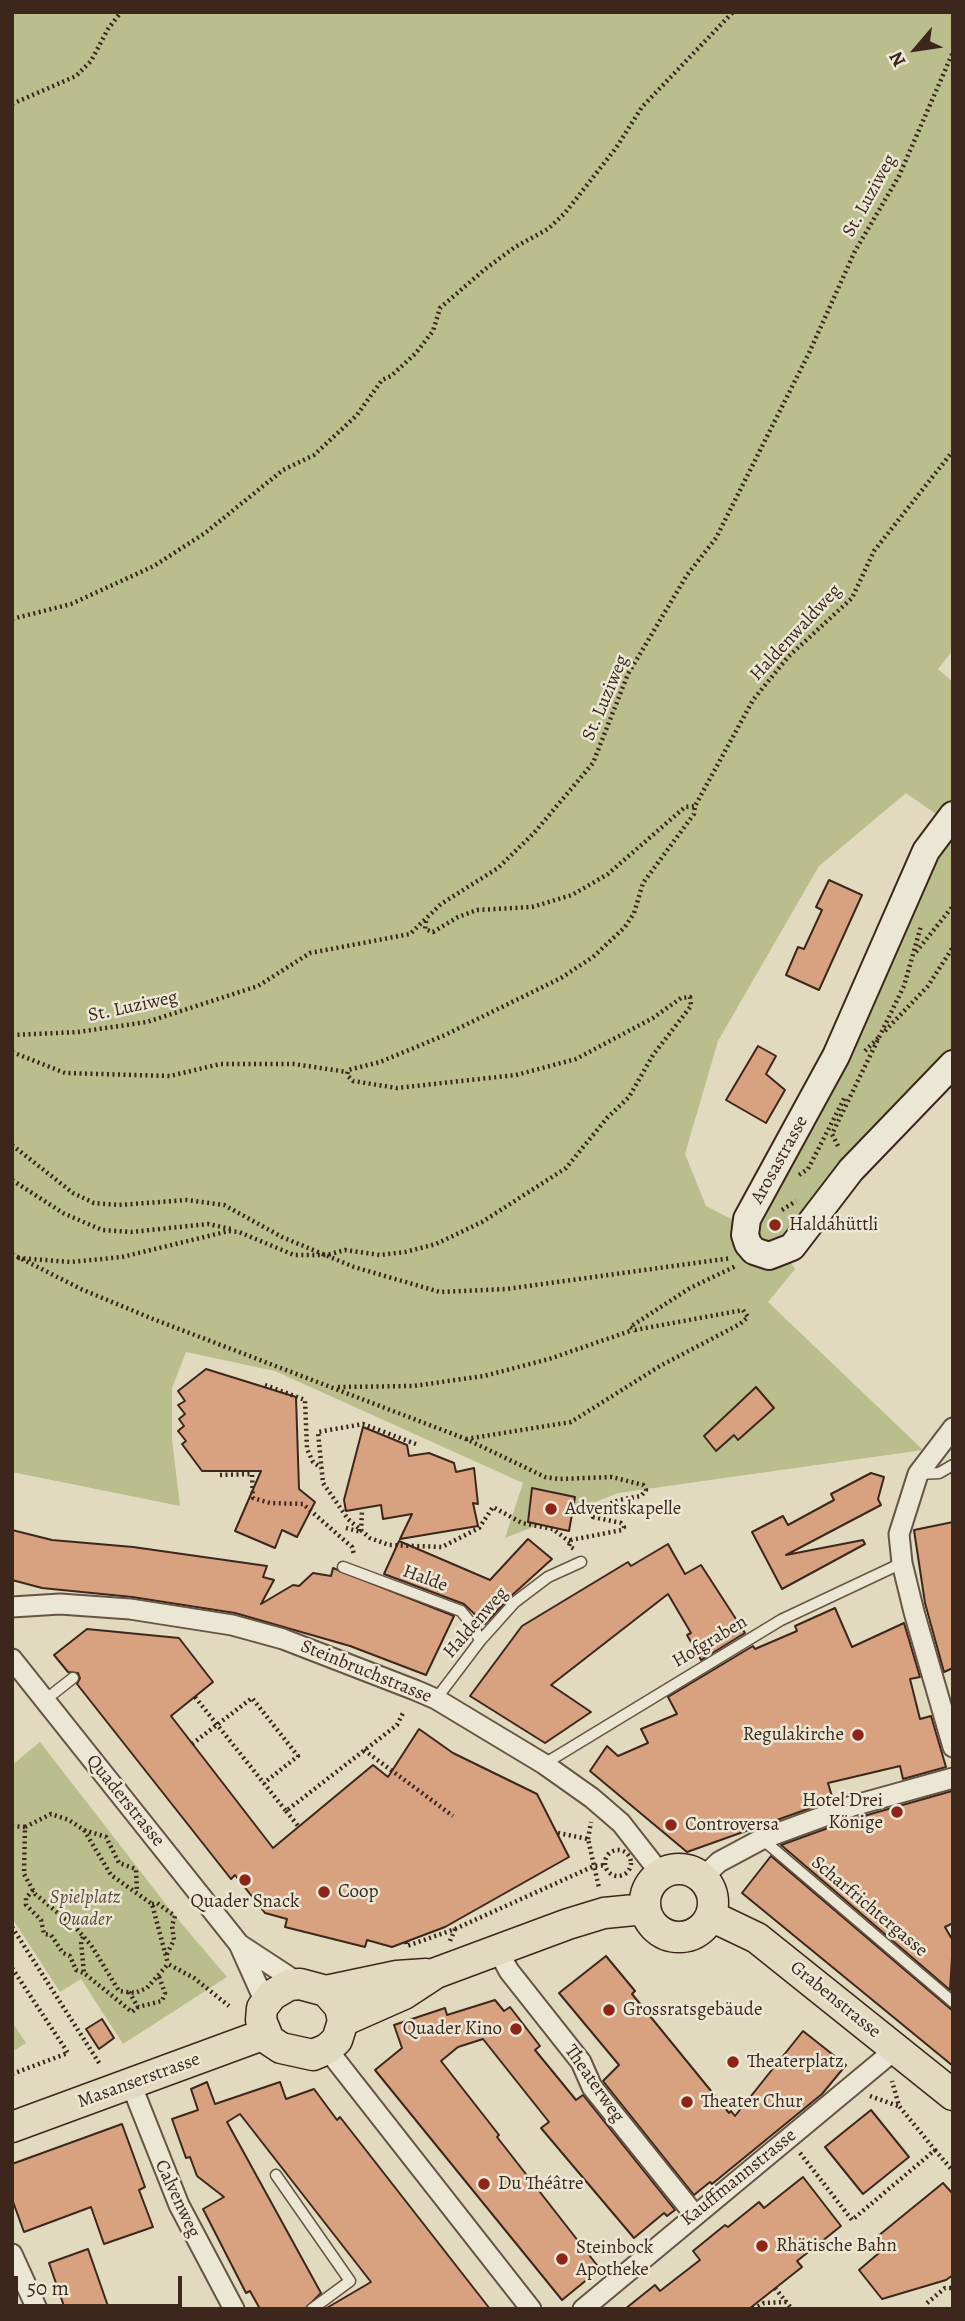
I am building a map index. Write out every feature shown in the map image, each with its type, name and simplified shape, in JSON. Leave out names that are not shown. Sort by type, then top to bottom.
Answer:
[{"type":"main road","name":"Arosastrasse","points":[[750,1253],[745,1235],[747,1219],[836,1056],[926,851],[953,815]]},
{"type":"main road","points":[[750,1253],[769,1256],[792,1247],[857,1162],[953,1064]]},
{"type":"main road","points":[[682,1869],[702,1878],[710,1891],[711,1916],[699,1931],[680,1938],[660,1932],[652,1925],[645,1909],[648,1888],[661,1874],[682,1869]]},
{"type":"main road","points":[[343,2021],[404,1994],[436,1973],[604,1913],[645,1909]]},
{"type":"main road","name":"Grabenstrasse","points":[[711,1916],[757,1938],[953,2095]]},
{"type":"main road","points":[[313,1988],[340,2007],[343,2021],[337,2040],[327,2049],[313,2055],[281,2048],[265,2034],[261,2020],[265,2002],[279,1990],[436,1973]]},
{"type":"main road","name":"Masanserstrasse","points":[[12,2127],[265,2034]]},
{"type":"street","points":[[953,1428],[918,1474],[899,1534],[902,1563],[953,1747]]},
{"type":"street","name":"Steinbruchstrasse","points":[[12,1607],[60,1604],[130,1609],[232,1625],[283,1639],[436,1699],[544,1764],[621,1823],[661,1874]]},
{"type":"street","name":"Quaderstrasse","points":[[12,1659],[239,1944],[265,2002]]},
{"type":"street","points":[[702,1878],[719,1863],[762,1839],[852,1806],[953,1778]]},
{"type":"street","name":"Quaderstrasse","points":[[239,1944],[313,1988]]},
{"type":"street","name":"Theaterweg","points":[[498,1951],[509,1971],[581,2062],[592,2087],[694,2214]]},
{"type":"street","points":[[327,2049],[531,2309]]},
{"type":"street","name":"Kauffmannstrasse","points":[[583,2309],[694,2214],[896,2049]]},
{"type":"street","name":"Calvenweg","points":[[131,2084],[179,2205],[234,2309]]},
{"type":"street","points":[[12,2254],[37,2309]]},
{"type":"lane","points":[[918,1474],[939,1474],[953,1465]]},
{"type":"lane","name":"Halde","points":[[346,1562],[461,1611],[474,1627],[480,1641]]},
{"type":"lane","name":"Haldenweg","points":[[436,1699],[480,1641],[528,1590],[581,1562]]},
{"type":"lane","name":"Hofgraben","points":[[544,1764],[781,1620],[902,1563]]},
{"type":"lane","points":[[45,1700],[73,1678]]},
{"type":"lane","name":"Scharfrichtergasse","points":[[762,1839],[953,2002]]},
{"type":"lane","points":[[276,2175],[350,2281],[312,2309]]},
{"type":"path","points":[[12,104],[76,76],[91,61],[108,29],[121,12]]},
{"type":"path","points":[[12,619],[71,604],[154,566],[205,533],[283,470],[314,455],[357,415],[382,380],[391,376],[416,354],[433,331],[440,309],[484,270],[515,247],[548,229],[565,214],[616,148],[642,107],[733,12]]},
{"type":"path","name":"St. Luziweg","points":[[12,1035],[78,1032],[162,1018],[258,986],[310,953],[397,939],[416,931],[441,904],[510,857],[583,778],[593,763],[628,674],[687,575],[716,538],[766,441],[855,251],[899,176],[953,52]]},
{"type":"path","name":"Haldenwaldweg","points":[[347,1072],[352,1066],[380,1062],[484,1017],[585,962],[630,922],[643,883],[694,814],[695,806],[753,700],[788,657],[852,598],[874,551],[953,451]]},
{"type":"path","points":[[426,920],[425,929],[433,932],[458,917],[486,908],[532,907],[572,895],[608,874],[685,807],[695,806]]},
{"type":"path","points":[[915,952],[953,906]]},
{"type":"path","points":[[791,1173],[800,1175],[808,1169],[881,1035],[915,952],[922,922]]},
{"type":"path","points":[[857,1055],[881,1035],[928,986],[953,947]]},
{"type":"path","points":[[12,1052],[65,1073],[170,1076],[220,1064],[294,1064],[347,1072],[353,1081],[397,1088],[516,1075],[576,1059],[653,1018],[681,998],[687,996],[692,1000],[691,1006],[653,1055],[629,1097],[601,1124],[572,1163],[499,1212],[436,1244],[389,1255],[345,1250],[327,1255],[286,1254],[239,1232],[208,1224],[131,1232],[102,1230],[62,1213],[12,1180]]},
{"type":"path","points":[[838,1092],[847,1098]]},
{"type":"path","points":[[838,1146],[832,1134],[847,1098]]},
{"type":"path","points":[[12,1145],[83,1199],[106,1205],[187,1200],[216,1203],[327,1255],[412,1286],[457,1293],[506,1289],[750,1253]]},
{"type":"path","points":[[18,1258],[71,1262],[102,1259],[139,1254],[212,1234],[239,1232]]},
{"type":"path","points":[[635,1330],[630,1327],[632,1323],[697,1284],[732,1269],[750,1253]]},
{"type":"path","points":[[12,1254],[153,1319],[466,1439],[545,1477],[612,1477],[643,1485],[646,1490],[641,1496],[619,1500],[593,1510],[593,1517],[621,1523],[624,1527],[622,1530],[571,1539],[571,1548],[585,1554],[581,1562]]},
{"type":"path","points":[[333,1387],[413,1386],[484,1376],[549,1359],[635,1330],[737,1311],[746,1311],[748,1315],[740,1324],[636,1381],[581,1418],[550,1428],[466,1439]]},
{"type":"path","points":[[265,1385],[305,1400],[307,1449],[313,1462],[321,1468]]},
{"type":"path","points":[[361,1532],[323,1483],[318,1432],[363,1424],[416,1444]]},
{"type":"path","points":[[220,1475],[252,1474],[253,1498],[270,1503],[303,1504],[352,1547],[356,1553],[346,1562]]},
{"type":"path","points":[[346,1528],[389,1545],[442,1547],[478,1528],[493,1507],[522,1523],[553,1529],[571,1543]]},
{"type":"path","points":[[361,1532],[362,1510]]},
{"type":"path","points":[[195,1696],[299,1826]]},
{"type":"path","points":[[192,1744],[251,1698],[298,1756],[264,1783]]},
{"type":"path","points":[[286,1811],[397,1725],[403,1713]]},
{"type":"path","points":[[364,1750],[453,1816]]},
{"type":"path","points":[[12,1826],[25,1827],[51,1814],[69,1820],[84,1830],[111,1875],[152,1904],[168,1964],[194,1978],[229,2006]]},
{"type":"path","points":[[592,1817],[588,1839],[600,1892]]},
{"type":"path","points":[[25,1827],[24,1874],[33,1890],[83,1937],[100,1958],[108,1979],[119,1992],[147,1988],[168,1964]]},
{"type":"path","points":[[84,1830],[97,1831],[106,1837],[119,1863],[136,1868],[137,1892]]},
{"type":"path","points":[[558,1833],[588,1839]]},
{"type":"path","points":[[615,1851],[624,1851],[631,1861],[627,1872],[620,1876],[611,1874],[606,1865],[606,1858],[615,1851]]},
{"type":"path","points":[[405,1942],[407,1946],[455,1929],[594,1866],[606,1865]]},
{"type":"path","points":[[33,1890],[26,1898],[26,1905],[41,1920],[44,1934],[51,1935],[63,1953],[70,1956],[76,1969],[132,2012],[138,2007],[162,2001],[165,1993],[158,1973]]},
{"type":"path","points":[[152,1904],[157,1903],[175,1916],[172,1926],[174,1940],[166,1957]]},
{"type":"path","points":[[12,1927],[102,2066]]},
{"type":"path","points":[[450,1942],[455,1929]]},
{"type":"path","points":[[83,1937],[83,1973]]},
{"type":"path","points":[[12,1968],[68,2053],[12,2074]]},
{"type":"path","points":[[129,1992],[138,2007]]},
{"type":"path","points":[[892,2081],[899,2106],[953,2171]]},
{"type":"path","points":[[862,2092],[899,2106]]},
{"type":"path","points":[[795,2147],[852,2220],[935,2150]]},
{"type":"path","points":[[775,2288],[792,2309]]},
{"type":"path","points":[[927,2303],[945,2288],[953,2288]]},
{"type":"path","points":[[754,2309],[764,2302],[787,2302]]},
{"type":"green space","points":[[12,12],[953,12],[953,650],[938,669],[953,682],[953,1064],[785,1253],[795,1269],[768,1302],[923,1450],[618,1493],[505,1538],[523,1483],[275,1371],[186,1352],[172,1388],[172,1440],[180,1506],[12,1472]],"holes":[[[906,793],[946,821],[745,1226],[706,1206],[685,1154],[718,1041],[819,866]]]},
{"type":"green space","name":"Spielplatz Quader","points":[[40,1742],[175,1916],[227,1977],[123,2044],[81,1979],[60,1992],[12,1918],[12,1765]]},
{"type":"green space","points":[[12,2022],[26,2043],[12,2052]]},
{"type":"building","points":[[829,880],[862,895],[819,990],[786,975],[798,947],[804,949],[822,910],[816,907]]},
{"type":"building","points":[[758,1046],[776,1056],[766,1074],[785,1090],[766,1123],[726,1100]]},
{"type":"building","points":[[206,1369],[296,1397],[299,1489],[315,1502],[297,1537],[282,1530],[275,1548],[235,1531],[261,1471],[202,1471],[182,1444],[186,1441],[178,1431],[184,1426],[179,1419],[185,1414],[178,1405],[185,1401],[178,1391]]},
{"type":"building","points":[[756,1387],[774,1408],[738,1440],[734,1435],[716,1451],[704,1436]]},
{"type":"building","points":[[363,1427],[407,1445],[409,1456],[429,1453],[454,1463],[456,1472],[474,1468],[478,1504],[473,1503],[478,1526],[400,1539],[412,1514],[383,1519],[381,1505],[346,1511],[344,1500]]},
{"type":"building","points":[[871,1473],[884,1477],[878,1499],[881,1505],[786,1555],[863,1540],[865,1544],[782,1589],[752,1532],[783,1516],[788,1525],[834,1500],[831,1494]]},
{"type":"building","name":"Adventskapelle","points":[[532,1488],[575,1497],[569,1531],[528,1522]]},
{"type":"building","points":[[953,1522],[953,1668],[944,1672],[925,1603],[914,1530]]},
{"type":"building","points":[[12,1530],[52,1540],[133,1547],[267,1566],[263,1577],[274,1580],[261,1604],[293,1585],[299,1586],[313,1573],[331,1576],[333,1568],[454,1616],[426,1675],[350,1646],[235,1613],[132,1597],[42,1588],[12,1580]]},
{"type":"building","points":[[528,1539],[552,1559],[485,1624],[464,1604],[384,1574],[399,1541],[490,1580]]},
{"type":"building","points":[[668,1544],[685,1574],[701,1565],[745,1633],[701,1660],[687,1635],[691,1633],[668,1594],[551,1685],[591,1712],[545,1743],[470,1696],[522,1626],[628,1562],[631,1566]]},
{"type":"building","points":[[835,1608],[852,1647],[904,1623],[920,1677],[910,1679],[920,1719],[931,1716],[946,1767],[903,1779],[900,1766],[828,1783],[833,1800],[687,1852],[590,1771],[607,1746],[618,1756],[648,1743],[641,1729],[677,1714],[668,1697],[753,1646],[755,1649],[797,1631],[795,1626]]},
{"type":"building","points":[[87,1629],[179,1638],[213,1682],[171,1716],[273,1848],[373,1765],[388,1777],[419,1729],[453,1753],[537,1794],[569,1857],[445,1927],[392,1947],[367,1940],[365,1947],[285,1927],[287,1919],[265,1913],[235,1875],[231,1879],[77,1684],[80,1678],[78,1673],[68,1672],[54,1655]]},
{"type":"building","points":[[952,1791],[953,1923],[945,1927],[953,1941],[950,1990],[781,1845],[853,1819]]},
{"type":"building","points":[[771,1856],[953,2011],[953,2066],[742,1893]]},
{"type":"building","points":[[606,1956],[635,1991],[632,1994],[729,2113],[731,2111],[735,2116],[803,2031],[846,2065],[822,2094],[712,2184],[710,2182],[694,2195],[603,2081],[619,2065],[559,1993]]},
{"type":"building","points":[[495,2000],[504,2011],[510,2007],[540,2046],[535,2050],[576,2100],[583,2095],[675,2210],[667,2216],[664,2213],[634,2238],[541,2128],[549,2122],[483,2039],[458,2047],[441,2061],[600,2269],[562,2300],[375,2070],[402,2048],[394,2025],[445,2008],[447,2015]]},
{"type":"building","points":[[102,2019],[114,2038],[99,2049],[86,2029]]},
{"type":"building","points":[[207,2082],[215,2104],[280,2082],[286,2099],[314,2089],[337,2120],[340,2117],[490,2309],[325,2309],[371,2282],[240,2114],[227,2122],[321,2293],[305,2309],[260,2309],[250,2291],[246,2293],[203,2209],[224,2197],[197,2176],[190,2157],[186,2158],[172,2119],[198,2110],[191,2089]]},
{"type":"building","points":[[871,2110],[909,2157],[863,2194],[825,2147]]},
{"type":"building","points":[[122,2124],[145,2187],[139,2190],[153,2227],[104,2244],[91,2207],[24,2232],[12,2199],[12,2164]]},
{"type":"building","name":"Rhätische Bahn","points":[[803,2177],[841,2226],[797,2261],[802,2267],[749,2309],[625,2309],[655,2285],[660,2291],[700,2260],[693,2251],[725,2225],[728,2227],[759,2202],[764,2208]]},
{"type":"building","points":[[943,2183],[953,2194],[953,2275],[946,2280],[882,2299],[859,2270],[886,2247],[878,2236]]},
{"type":"building","points":[[88,2249],[109,2309],[65,2309],[49,2263]]},
{"type":"place","name":"Haldahüttli","points":[[775,1225]]},
{"type":"place","name":"Adventskapelle","points":[[551,1509]]},
{"type":"place","name":"Regulakirche","points":[[858,1735]]},
{"type":"place","name":"Hotel Drei Könige","points":[[897,1812]]},
{"type":"place","name":"Controversa","points":[[671,1825]]},
{"type":"place","name":"Quader Snack","points":[[245,1880]]},
{"type":"place","name":"Coop","points":[[324,1892]]},
{"type":"place","name":"Grossratsgebäude","points":[[609,2010]]},
{"type":"place","name":"Quader Kino","points":[[516,2029]]},
{"type":"place","name":"Theaterplatz","points":[[733,2062]]},
{"type":"place","name":"Theater Chur","points":[[687,2102]]},
{"type":"place","name":"Du Théâtre","points":[[484,2184]]},
{"type":"place","name":"Rhätische Bahn","points":[[762,2246]]},
{"type":"place","name":"Steinbock Apotheke","points":[[562,2259]]}]
